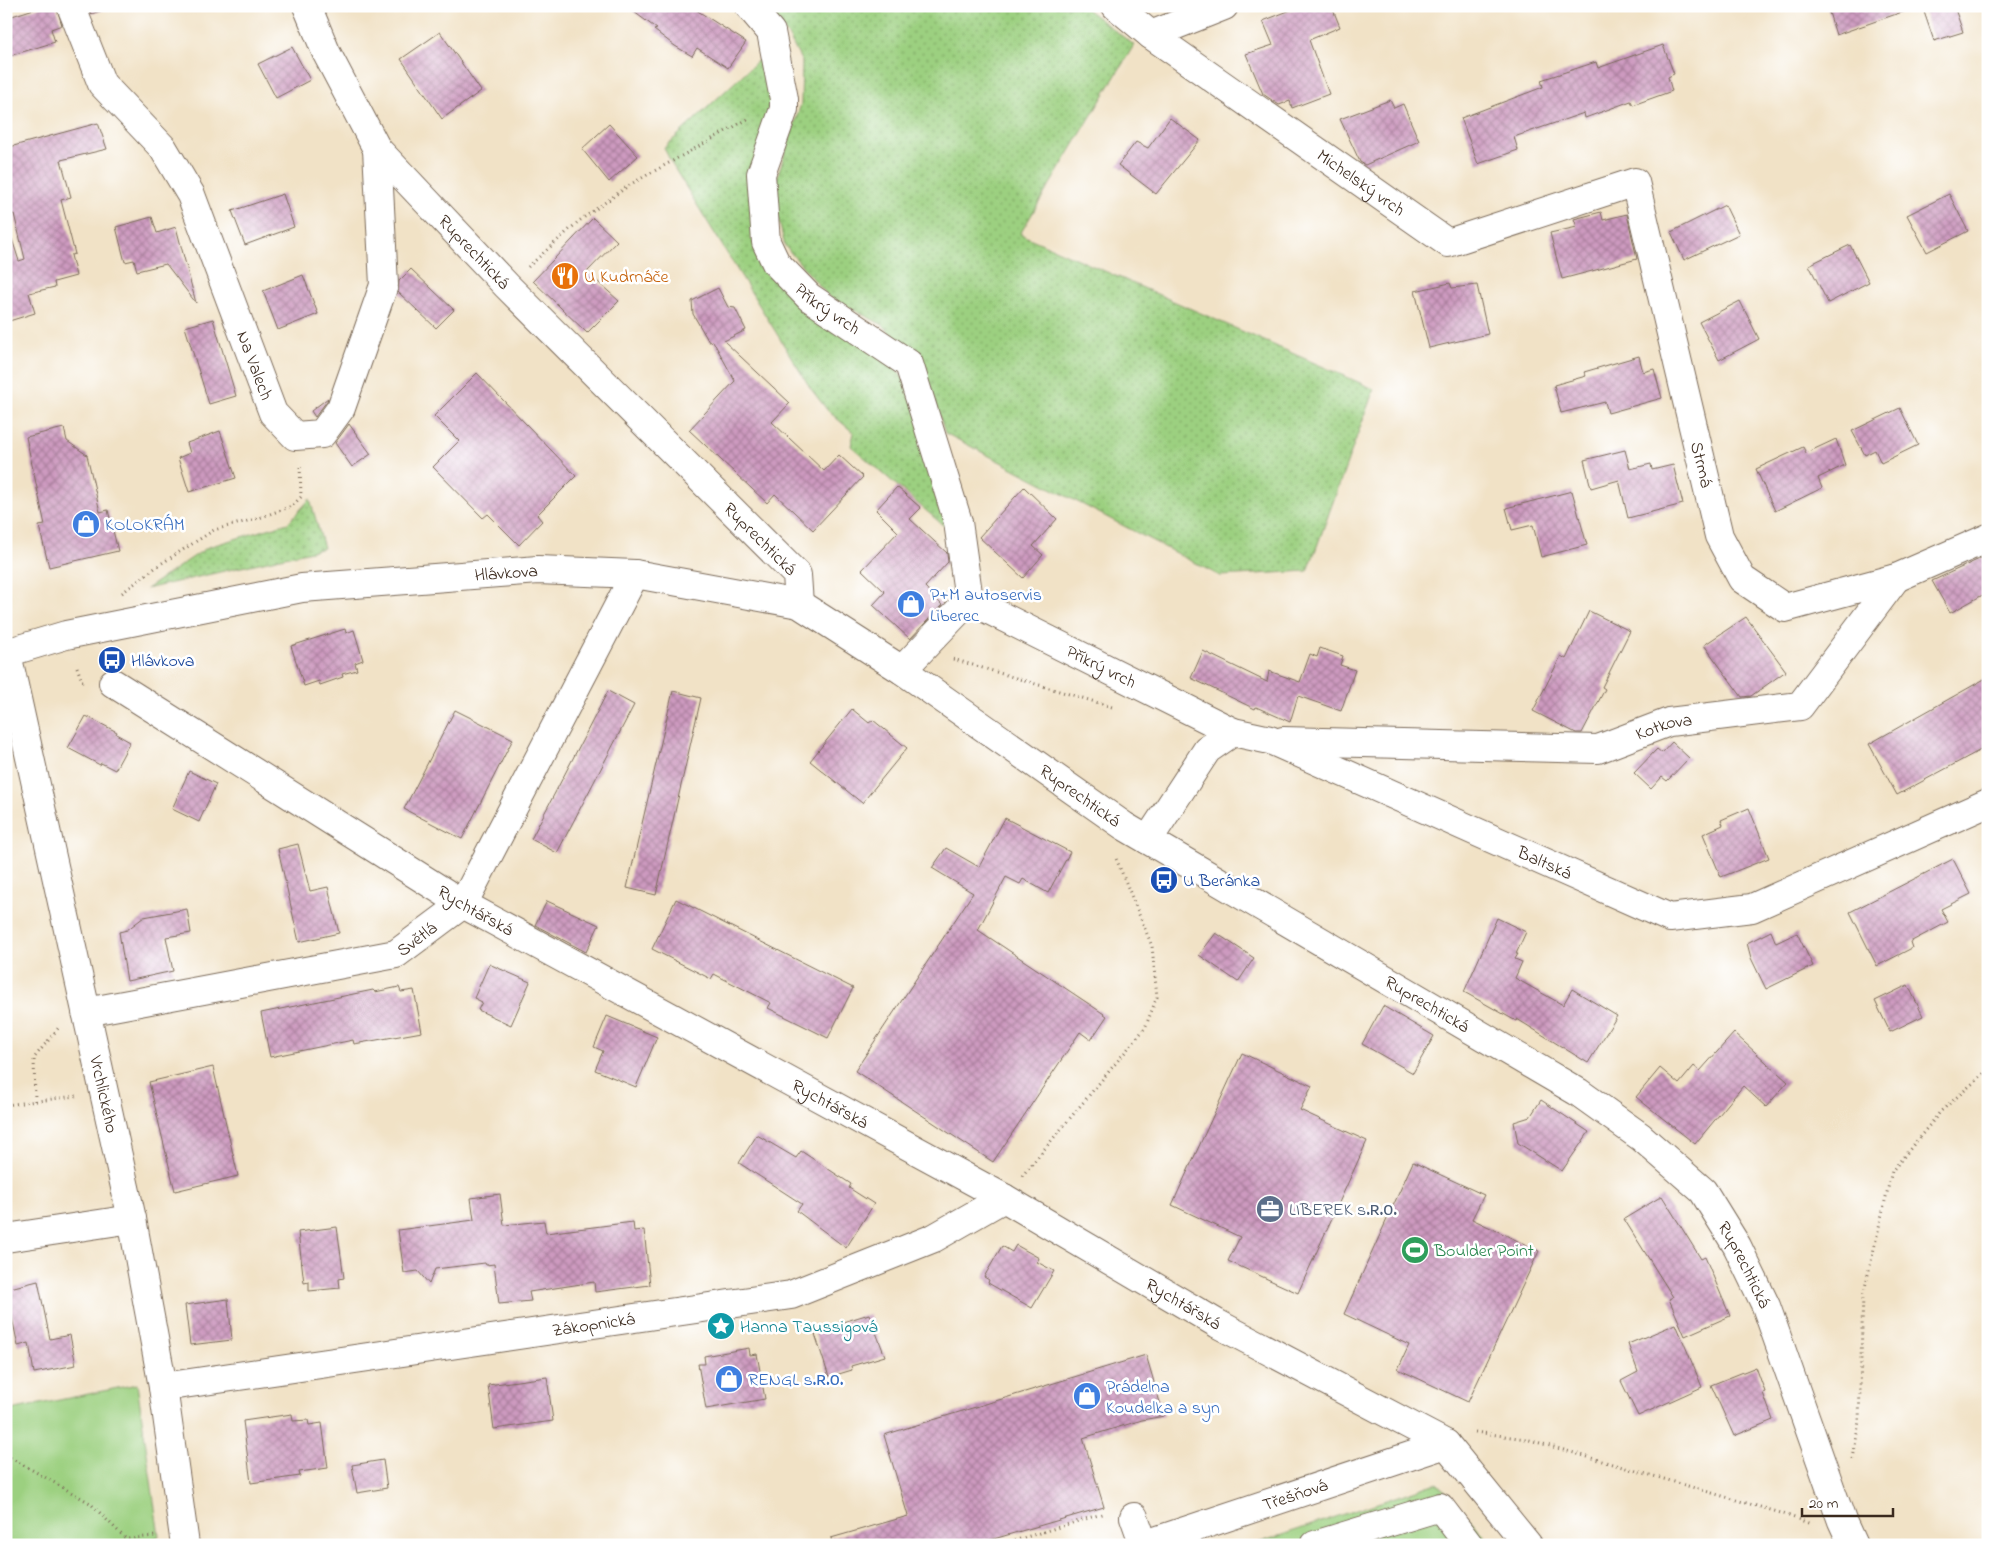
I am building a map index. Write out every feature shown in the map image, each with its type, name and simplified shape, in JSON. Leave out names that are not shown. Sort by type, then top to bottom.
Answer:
[{"type":"street","name":"Na Valech","points":[[71,6],[102,84],[163,148],[191,194],[273,413],[295,436],[299,436]]},
{"type":"street","name":"Ruprechtická","points":[[307,6],[326,52],[377,150],[507,286],[797,575],[799,604],[902,670],[1021,755],[1148,840],[1578,1092],[1641,1137],[1703,1191],[1737,1246],[1766,1306],[1842,1521],[1854,1545]]},
{"type":"street","name":"Příkrý vrch","points":[[749,6],[771,32],[784,99],[784,109],[761,174],[766,242],[776,263],[809,297],[908,364],[958,522],[969,600],[1234,732]]},
{"type":"street","name":"Michelský vrch","points":[[1116,6],[1151,35],[1448,243],[1635,182]]},
{"type":"street","points":[[1151,35],[1224,6]]},
{"type":"street","points":[[299,436],[322,434],[341,408],[384,285],[377,150]]},
{"type":"street","name":"Strmá","points":[[1635,182],[1719,536],[1742,579],[1785,608],[1896,578]]},
{"type":"street","name":"Kotkova","points":[[1270,740],[1598,749],[1669,722],[1800,706],[1896,578],[1988,538]]},
{"type":"street","name":"Hlávkova","points":[[7,652],[66,635],[302,588],[538,570],[635,574],[799,604]]},
{"type":"street","name":"Světlá","points":[[75,1016],[396,954],[463,904],[635,574]]},
{"type":"street","points":[[902,670],[969,600]]},
{"type":"street","name":"Vrchlického","points":[[7,652],[75,1016],[104,1092],[132,1219],[163,1387],[185,1545]]},
{"type":"street","name":"Rychtářská","points":[[113,683],[463,904],[1004,1198],[1218,1324],[1457,1438],[1520,1542]]},
{"type":"street","points":[[1148,840],[1207,750],[1234,732]]},
{"type":"street","name":"Baltská","points":[[1234,732],[1270,740],[1670,918],[1752,908],[1988,803]]},
{"type":"street","name":"Zákopnická","points":[[163,1387],[791,1295],[934,1238],[1004,1198]]},
{"type":"street","points":[[6,1238],[132,1219]]},
{"type":"street","name":"Třešňová","points":[[1140,1535],[1457,1438]]},
{"type":"street","points":[[1315,1545],[1440,1507],[1469,1545]]},
{"type":"path","points":[[507,286],[579,221],[631,184],[784,99]]},
{"type":"path","points":[[117,596],[159,564],[214,530],[259,518],[292,506],[301,497],[299,436]]},
{"type":"path","points":[[922,650],[1120,709]]},
{"type":"path","points":[[1004,1198],[1145,1028],[1157,997],[1152,946],[1113,850]]},
{"type":"path","points":[[35,1101],[34,1058],[75,1016]]},
{"type":"path","points":[[1852,1466],[1859,1421],[1863,1296],[1892,1171],[1941,1111],[1988,1070]]},
{"type":"path","points":[[6,1105],[104,1092]]},
{"type":"path","points":[[1457,1438],[1526,1439],[1781,1513],[1816,1526]]},
{"type":"path","points":[[6,1455],[90,1503],[126,1539],[155,1536]]},
{"type":"path","points":[[1000,1545],[1110,1512],[1116,1527],[1140,1535]]},
{"type":"green space","points":[[768,6],[1082,6],[1134,45],[1020,234],[1374,389],[1308,571],[1220,576],[945,433],[927,376],[883,325],[829,297],[785,246],[772,193],[801,104],[802,62],[788,35],[767,8]]},
{"type":"green space","points":[[765,54],[774,86],[760,239],[887,357],[909,387],[951,532],[851,446],[854,433],[828,411],[811,389],[673,166],[664,148]]},
{"type":"green space","points":[[310,499],[324,548],[146,589],[208,547],[288,523]]},
{"type":"green space","points":[[137,1384],[159,1536],[143,1545],[6,1545],[6,1411]]},
{"type":"green space","points":[[1437,1483],[1493,1545],[1252,1545]]},
{"type":"building","points":[[43,6],[56,6],[62,25],[51,29],[55,42],[6,57],[6,18]]},
{"type":"building","points":[[88,6],[106,6],[106,9],[91,14]]},
{"type":"building","points":[[626,6],[690,6],[746,42],[728,68],[697,48],[692,56],[675,46],[654,30],[657,29]]},
{"type":"building","points":[[1301,6],[1326,6],[1334,12],[1340,27],[1309,40],[1329,94],[1292,108],[1290,101],[1279,105],[1263,94],[1246,54],[1273,45],[1263,21]]},
{"type":"building","points":[[1827,6],[1908,6],[1908,10],[1836,35]]},
{"type":"building","points":[[1922,6],[1954,6],[1963,32],[1934,41]]},
{"type":"building","points":[[440,32],[481,91],[442,119],[401,59]]},
{"type":"building","points":[[1663,45],[1674,74],[1668,77],[1672,91],[1633,105],[1631,101],[1585,118],[1584,113],[1514,137],[1518,150],[1478,164],[1461,118],[1543,87],[1541,80],[1596,62],[1598,68]]},
{"type":"building","points":[[292,47],[310,80],[276,98],[258,64]]},
{"type":"building","points":[[1390,100],[1394,108],[1403,104],[1419,141],[1365,165],[1360,162],[1340,119]]},
{"type":"building","points":[[1170,118],[1200,140],[1156,194],[1118,165],[1136,142],[1148,148]]},
{"type":"building","points":[[98,123],[107,149],[61,160],[71,197],[61,200],[75,254],[71,255],[76,276],[54,282],[55,287],[29,293],[35,313],[6,322],[6,240],[12,239],[19,261],[25,259],[14,214],[6,216],[6,148]]},
{"type":"building","points":[[609,124],[638,156],[609,182],[582,149]]},
{"type":"building","points":[[283,194],[294,227],[245,245],[232,211]]},
{"type":"building","points":[[1949,194],[1968,231],[1927,252],[1907,215]]},
{"type":"building","points":[[1725,205],[1739,234],[1684,260],[1671,232]]},
{"type":"building","points":[[1601,212],[1603,220],[1627,214],[1637,259],[1562,279],[1550,233],[1577,227],[1574,219]]},
{"type":"building","points":[[152,217],[157,233],[176,227],[196,303],[166,264],[137,271],[134,260],[125,262],[116,227]]},
{"type":"building","name":"U Kudrnáče","points":[[593,218],[617,241],[587,272],[619,301],[587,333],[533,281]]},
{"type":"building","points":[[1850,245],[1869,282],[1828,303],[1809,265]]},
{"type":"building","points":[[411,269],[454,310],[436,328],[398,292],[399,281]]},
{"type":"building","points":[[303,275],[318,314],[278,330],[263,291]]},
{"type":"building","points":[[1450,283],[1452,288],[1477,285],[1488,334],[1429,348],[1415,291]]},
{"type":"building","points":[[718,288],[728,307],[735,308],[746,330],[724,341],[790,403],[772,422],[824,471],[839,455],[863,477],[813,530],[775,494],[767,503],[689,430],[735,381],[713,341],[709,342],[693,314],[692,301]]},
{"type":"building","points":[[1740,301],[1759,339],[1719,360],[1699,322]]},
{"type":"building","points":[[213,319],[236,396],[209,404],[185,327]]},
{"type":"building","points":[[1639,356],[1643,372],[1654,369],[1662,398],[1608,413],[1605,402],[1561,413],[1554,385],[1586,376],[1584,372]]},
{"type":"building","points":[[477,373],[576,476],[537,515],[542,521],[519,545],[488,514],[483,518],[433,467],[459,441],[434,416]]},
{"type":"building","points":[[328,398],[327,401],[315,417],[311,411]]},
{"type":"building","points":[[1900,408],[1918,445],[1881,463],[1875,450],[1865,455],[1852,431]]},
{"type":"building","points":[[349,424],[371,454],[352,467],[335,443]]},
{"type":"building","points":[[64,428],[67,441],[87,455],[100,512],[108,510],[118,551],[49,567],[39,526],[45,525],[26,437]]},
{"type":"building","points":[[220,431],[236,478],[189,492],[178,458],[190,453],[187,443]]},
{"type":"building","points":[[1836,439],[1845,465],[1818,478],[1822,488],[1775,511],[1756,469],[1803,447],[1806,453]]},
{"type":"building","points":[[1625,450],[1630,469],[1651,464],[1652,470],[1673,465],[1683,504],[1628,518],[1619,480],[1591,488],[1584,460]]},
{"type":"building","points":[[897,487],[921,508],[910,519],[947,553],[948,562],[925,587],[942,605],[910,639],[873,605],[885,592],[862,570],[898,532],[876,510]]},
{"type":"building","points":[[1024,487],[1057,519],[1033,546],[1043,555],[1023,578],[979,537]]},
{"type":"building","points":[[1572,491],[1587,545],[1541,557],[1533,525],[1512,530],[1506,508]]},
{"type":"building","points":[[1988,555],[1988,592],[1950,613],[1932,581]]},
{"type":"building","points":[[1589,611],[1630,631],[1602,687],[1605,689],[1582,733],[1576,733],[1533,711],[1561,656],[1566,659]]},
{"type":"building","points":[[1746,617],[1786,671],[1751,696],[1742,697],[1704,645]]},
{"type":"building","points":[[345,629],[346,633],[354,630],[363,660],[355,663],[357,670],[342,674],[343,677],[320,685],[319,681],[304,686],[291,646]]},
{"type":"building","points":[[1320,648],[1343,656],[1340,665],[1355,670],[1341,711],[1298,696],[1290,722],[1256,707],[1255,709],[1191,678],[1203,651],[1267,682],[1269,671],[1300,682],[1310,654],[1317,657]]},
{"type":"building","points":[[1988,677],[1988,746],[1897,795],[1869,744]]},
{"type":"building","points":[[608,691],[634,705],[557,853],[531,839]]},
{"type":"building","points":[[673,691],[701,698],[656,895],[627,888]]},
{"type":"building","points":[[852,709],[869,723],[873,720],[907,748],[862,803],[810,761]]},
{"type":"building","points":[[455,710],[513,739],[462,839],[404,809]]},
{"type":"building","points":[[86,716],[117,732],[116,734],[130,742],[115,770],[101,763],[100,765],[68,748]]},
{"type":"building","points":[[1672,742],[1689,758],[1667,781],[1662,777],[1651,789],[1634,773],[1657,749],[1662,753]]},
{"type":"building","points":[[189,771],[216,784],[199,822],[172,809]]},
{"type":"building","points":[[1749,808],[1769,858],[1721,877],[1703,834],[1723,825],[1721,820]]},
{"type":"building","points":[[1005,818],[1070,852],[1048,893],[1023,879],[1020,884],[1006,877],[978,930],[1107,1016],[1091,1040],[1080,1032],[993,1162],[855,1071],[973,893],[932,868],[946,848],[979,867]]},
{"type":"building","points":[[298,844],[310,891],[328,887],[339,933],[299,942],[278,849]]},
{"type":"building","points":[[1953,859],[1971,894],[1941,909],[1948,922],[1910,942],[1912,948],[1877,966],[1850,912]]},
{"type":"building","points":[[676,899],[853,988],[828,1038],[768,1008],[771,1003],[714,974],[711,979],[652,949]]},
{"type":"building","points":[[547,901],[599,925],[586,952],[535,925]]},
{"type":"building","points":[[187,909],[191,933],[166,937],[173,971],[127,981],[119,932],[127,930],[144,917]]},
{"type":"building","points":[[1497,918],[1526,932],[1516,954],[1518,954],[1515,959],[1522,962],[1515,978],[1563,1005],[1572,989],[1617,1016],[1588,1063],[1517,1019],[1516,1021],[1464,992]]},
{"type":"building","points":[[1771,931],[1776,943],[1797,933],[1813,966],[1766,989],[1751,958],[1747,943]]},
{"type":"building","points":[[1216,933],[1254,958],[1238,982],[1199,955]]},
{"type":"building","points":[[489,964],[530,982],[511,1025],[478,1010],[482,1002],[474,998]]},
{"type":"building","points":[[1908,985],[1923,1016],[1890,1032],[1875,1001]]},
{"type":"building","points":[[399,987],[401,992],[414,990],[422,1032],[354,1044],[353,1040],[270,1057],[261,1013],[373,990],[375,992]]},
{"type":"building","points":[[1383,1006],[1434,1036],[1413,1073],[1362,1044]]},
{"type":"building","points":[[607,1016],[657,1037],[636,1087],[595,1070],[603,1051],[594,1047]]},
{"type":"building","points":[[1734,1033],[1788,1082],[1766,1107],[1743,1086],[1695,1144],[1636,1097],[1660,1068],[1679,1084],[1694,1066],[1700,1071]]},
{"type":"building","points":[[1242,1053],[1312,1086],[1300,1110],[1367,1141],[1298,1293],[1228,1261],[1240,1237],[1172,1205]]},
{"type":"building","points":[[213,1067],[238,1176],[175,1191],[149,1082]]},
{"type":"building","points":[[1541,1100],[1589,1132],[1562,1171],[1518,1143],[1514,1122],[1530,1117]]},
{"type":"building","points":[[757,1135],[796,1158],[801,1151],[851,1184],[849,1188],[874,1204],[846,1248],[797,1211],[802,1204],[739,1163]]},
{"type":"building","points":[[1413,1162],[1484,1195],[1472,1219],[1539,1251],[1468,1402],[1398,1369],[1409,1345],[1344,1314]]},
{"type":"building","points":[[500,1194],[504,1225],[544,1221],[546,1233],[633,1222],[634,1231],[644,1230],[650,1285],[595,1292],[594,1282],[529,1292],[531,1301],[499,1304],[494,1264],[486,1265],[485,1263],[435,1269],[429,1284],[418,1271],[404,1273],[398,1230],[474,1220],[471,1198]]},
{"type":"building","points":[[1662,1196],[1701,1259],[1705,1257],[1730,1316],[1685,1336],[1669,1299],[1673,1297],[1624,1219]]},
{"type":"building","points":[[337,1227],[344,1278],[339,1279],[340,1288],[309,1291],[309,1282],[304,1283],[298,1232]]},
{"type":"building","points":[[1016,1245],[1039,1258],[1037,1262],[1054,1271],[1032,1308],[988,1283],[989,1280],[984,1277],[1002,1246],[1012,1252]]},
{"type":"building","points":[[38,1281],[50,1339],[70,1335],[76,1365],[34,1373],[29,1343],[18,1346],[6,1289]]},
{"type":"building","points":[[228,1299],[232,1340],[190,1345],[185,1305]]},
{"type":"building","points":[[869,1314],[885,1356],[851,1366],[852,1370],[829,1377],[814,1331]]},
{"type":"building","points":[[1676,1324],[1702,1387],[1638,1416],[1621,1381],[1638,1372],[1628,1344]]},
{"type":"building","points":[[749,1348],[750,1355],[757,1354],[765,1399],[706,1409],[698,1364],[705,1364],[704,1356]]},
{"type":"building","points":[[1146,1355],[1164,1416],[1142,1420],[1083,1438],[1104,1507],[973,1545],[832,1545],[831,1538],[908,1516],[884,1435]]},
{"type":"building","points":[[1756,1367],[1773,1420],[1734,1436],[1711,1385]]},
{"type":"building","points":[[547,1377],[553,1421],[494,1429],[488,1385]]},
{"type":"building","points":[[292,1414],[293,1421],[308,1420],[309,1425],[322,1423],[328,1468],[299,1472],[300,1476],[251,1483],[243,1421]]},
{"type":"building","points":[[383,1460],[387,1488],[357,1493],[352,1465]]},
{"type":"place","name":"U Kudrnáče","points":[[565,276]]},
{"type":"place","name":"KOLOKRÁM","points":[[86,524]]},
{"type":"place","name":"P+M autoservis Liberec","points":[[911,604]]},
{"type":"place","name":"Hlávkova","points":[[112,660]]},
{"type":"place","name":"U Beránka","points":[[1164,880]]},
{"type":"place","name":"LIBEREK s.ʀ.ᴏ.","points":[[1270,1209]]},
{"type":"place","name":"Boulder Point","points":[[1415,1250]]},
{"type":"place","name":"Hanna Taussigová","points":[[721,1326]]},
{"type":"place","name":"RENGL s.ʀ.ᴏ.","points":[[729,1379]]},
{"type":"place","name":"Prádelna Koudelka a syn","points":[[1087,1396]]}]
